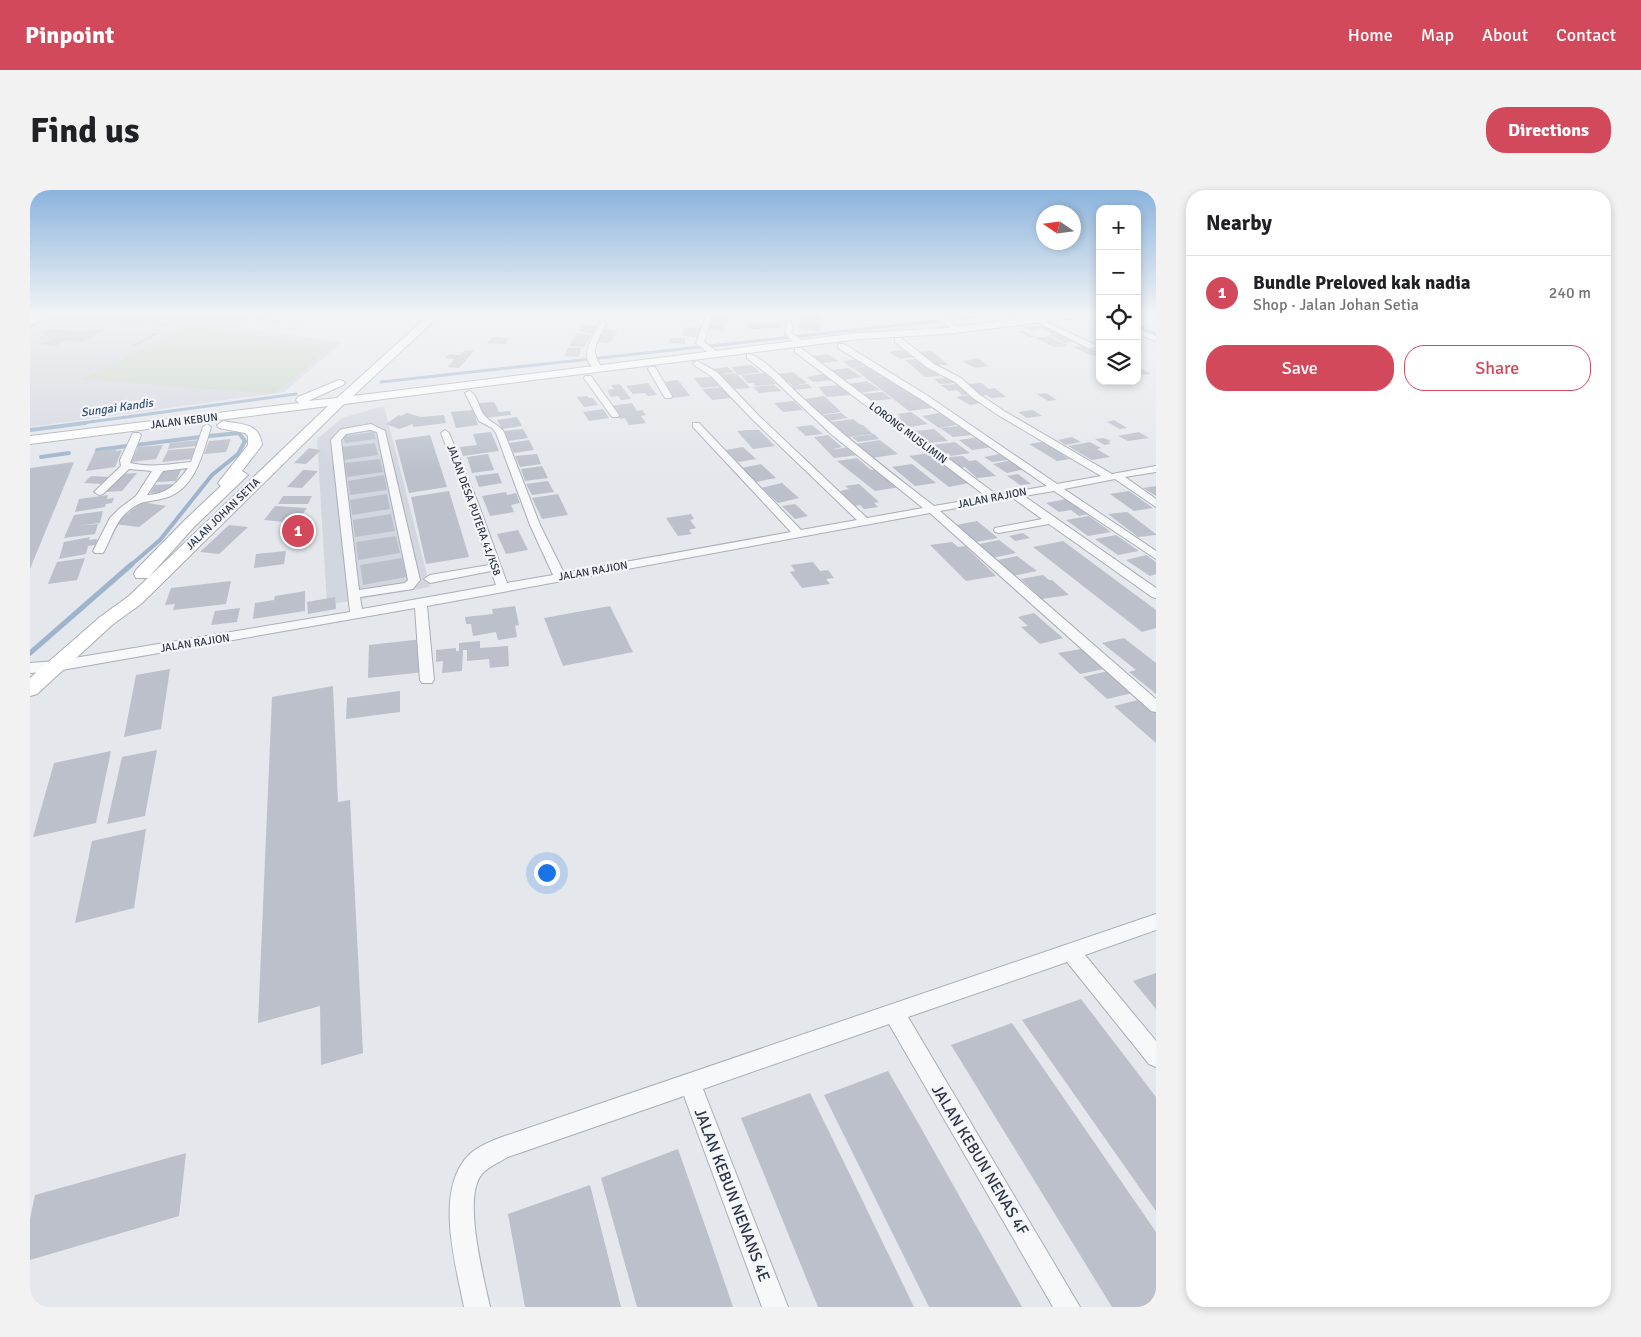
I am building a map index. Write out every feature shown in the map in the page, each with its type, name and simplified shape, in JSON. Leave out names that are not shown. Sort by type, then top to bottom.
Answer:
[{"type":"main road","name":"JALAN JOHAN SETIA","points":[[30,689],[106,621],[135,600],[376,367]]},
{"type":"main road","points":[[369,373],[372,386],[379,390],[415,392],[569,367]]},
{"type":"main road","name":"JALAN KEBUN","points":[[30,440],[263,411],[328,412],[666,367]]},
{"type":"main road","points":[[263,411],[303,400],[342,380],[307,413]]},
{"type":"main road","name":"JALAN KEBUN","points":[[30,448],[307,413],[338,402],[415,392]]},
{"type":"main road","points":[[200,514],[255,445],[254,435],[249,430],[223,425]]},
{"type":"main road","name":"JALAN JOHAN SETIA","points":[[106,621],[120,598],[189,524],[265,453]]},
{"type":"street","points":[[703,367],[720,379],[756,418],[864,521]]},
{"type":"street","points":[[764,367],[834,432],[933,512],[1156,707]]},
{"type":"street","name":"LORONG MUSLIMIN","points":[[828,367],[994,497]]},
{"type":"street","points":[[875,367],[1059,488],[1156,556]]},
{"type":"street","points":[[934,367],[958,380],[976,396],[1002,413],[1114,476],[1156,504]]},
{"type":"street","points":[[652,369],[668,396]]},
{"type":"street","points":[[588,378],[615,415]]},
{"type":"street","points":[[469,394],[482,419],[495,426],[500,432],[535,525],[560,577]]},
{"type":"street","points":[[696,426],[798,533]]},
{"type":"street","points":[[140,498],[160,498],[172,494],[195,464],[207,427]]},
{"type":"street","points":[[354,594],[409,586],[414,580],[381,431],[377,428],[343,432],[336,440],[354,594],[357,614]]},
{"type":"street","name":"JALAN DESA PUTERA 41/KS8","points":[[445,433],[502,587]]},
{"type":"street","points":[[127,466],[125,465],[125,460],[136,435]]},
{"type":"street","points":[[98,492],[127,466],[160,467],[195,464]]},
{"type":"street","points":[[99,551],[114,518],[140,498],[160,467]]},
{"type":"street","name":"JALAN RAJION","points":[[30,668],[56,666],[244,635],[864,521],[933,512],[994,497],[1059,488],[1156,469]]},
{"type":"street","points":[[1014,494],[1156,594]]},
{"type":"street","points":[[999,530],[1051,520]]},
{"type":"street","points":[[430,579],[496,567]]},
{"type":"street","points":[[422,602],[427,680]]},
{"type":"street","points":[[476,1307],[461,1203],[465,1181],[473,1166],[502,1148],[1156,922]]},
{"type":"street","points":[[1071,952],[1156,1057]]},
{"type":"street","name":"JALAN KEBUN NENAS 4F","points":[[892,1012],[1067,1307]]},
{"type":"street","name":"JALAN KEBUN NENANS 4E","points":[[690,1083],[775,1307]]},
{"type":"shaded area","points":[[30,367],[313,367],[284,392],[30,427]]},
{"type":"shaded area","points":[[384,406],[430,587],[327,605],[317,439],[342,418]]},
{"type":"green space","points":[[106,367],[307,367],[274,394],[82,379]]},
{"type":"building","points":[[727,367],[734,372],[717,375],[711,369]]},
{"type":"building","points":[[731,367],[754,367],[760,372],[738,375]]},
{"type":"building","points":[[872,367],[886,375],[874,378],[888,376],[932,408],[909,411],[853,368]]},
{"type":"building","points":[[913,367],[929,367],[940,376],[925,377]]},
{"type":"building","points":[[848,368],[862,377],[844,380],[830,370]]},
{"type":"building","points":[[1141,368],[1151,374],[1141,375]]},
{"type":"building","points":[[793,372],[807,383],[793,386],[778,374]]},
{"type":"building","points":[[735,373],[750,388],[735,389],[719,375]]},
{"type":"building","points":[[765,373],[776,384],[756,386],[753,383],[748,383],[741,375]]},
{"type":"building","points":[[828,373],[836,380],[813,382],[807,377]]},
{"type":"building","points":[[713,377],[721,386],[702,388],[694,378]]},
{"type":"building","points":[[946,378],[956,383],[940,384],[934,379]]},
{"type":"building","points":[[678,380],[690,396],[673,398],[661,382]]},
{"type":"building","points":[[867,381],[880,390],[861,393],[848,384]]},
{"type":"building","points":[[648,383],[657,395],[633,394],[626,386]]},
{"type":"building","points":[[982,383],[989,389],[995,388],[1006,397],[991,398],[987,395],[981,396],[966,384]]},
{"type":"building","points":[[620,384],[631,399],[621,400],[618,396],[611,397],[607,390],[614,389],[611,385]]},
{"type":"building","points":[[808,384],[812,388],[794,390],[790,386]]},
{"type":"building","points":[[957,384],[970,394],[962,395],[957,390],[949,391],[941,385]]},
{"type":"building","points":[[774,385],[781,391],[759,393],[753,387]]},
{"type":"building","points":[[839,385],[850,395],[827,397],[818,387]]},
{"type":"building","points":[[722,387],[731,398],[712,400],[702,389]]},
{"type":"building","points":[[882,392],[892,399],[871,401],[862,394]]},
{"type":"building","points":[[1046,393],[1057,400],[1048,401],[1037,394]]},
{"type":"building","points":[[967,395],[981,403],[970,405],[956,397]]},
{"type":"building","points":[[587,396],[593,398],[598,405],[584,407],[577,397]]},
{"type":"building","points":[[824,396],[841,412],[818,415],[809,406],[812,405],[805,399]]},
{"type":"building","points":[[794,401],[803,410],[783,412],[774,403]]},
{"type":"building","points":[[494,402],[499,412],[510,411],[511,415],[485,418],[479,403]]},
{"type":"building","points":[[632,403],[637,411],[642,410],[646,415],[641,416],[646,423],[629,425],[625,418],[620,419],[611,406]]},
{"type":"building","points":[[603,409],[609,418],[589,421],[583,412]]},
{"type":"building","points":[[473,410],[478,425],[456,428],[451,412]]},
{"type":"building","points":[[1033,410],[1042,416],[1027,418],[1018,412]]},
{"type":"building","points":[[911,412],[928,424],[904,428],[891,418],[901,417],[897,414]]},
{"type":"building","points":[[407,413],[421,417],[444,415],[446,423],[413,427],[413,424],[399,429],[386,424],[399,415]]},
{"type":"building","points":[[841,413],[848,418],[829,421],[823,415]]},
{"type":"building","points":[[939,413],[956,421],[952,422],[957,425],[939,428],[922,416]]},
{"type":"building","points":[[517,417],[522,426],[502,429],[497,420]]},
{"type":"building","points":[[853,419],[873,434],[849,437],[831,422]]},
{"type":"building","points":[[1114,420],[1127,428],[1120,429],[1107,422]]},
{"type":"building","points":[[812,425],[823,434],[806,436],[796,427]]},
{"type":"building","points":[[959,426],[972,435],[953,437],[940,428]]},
{"type":"building","points":[[523,429],[528,438],[508,441],[503,431]]},
{"type":"building","points":[[934,429],[948,441],[928,443],[915,431]]},
{"type":"building","points":[[759,430],[775,446],[753,449],[737,431]]},
{"type":"building","points":[[374,432],[376,439],[345,443],[343,436]]},
{"type":"building","points":[[491,432],[499,451],[463,456],[460,447],[477,445],[473,434]]},
{"type":"building","points":[[1139,432],[1149,438],[1128,441],[1118,436]]},
{"type":"building","points":[[874,434],[879,439],[858,442],[852,437]]},
{"type":"building","points":[[430,435],[447,487],[409,493],[395,440]]},
{"type":"building","points":[[828,435],[842,447],[830,450],[849,447],[858,455],[834,458],[814,437]]},
{"type":"building","points":[[979,437],[993,447],[972,450],[959,440]]},
{"type":"building","points":[[1072,437],[1081,442],[1066,445],[1058,440]]},
{"type":"building","points":[[1104,438],[1111,441],[1108,442],[1111,444],[1104,445],[1095,439]]},
{"type":"building","points":[[231,439],[226,452],[204,454],[209,441]]},
{"type":"building","points":[[199,440],[197,446],[168,449],[170,443]]},
{"type":"building","points":[[529,440],[534,450],[514,453],[509,443]]},
{"type":"building","points":[[880,440],[898,454],[873,458],[855,444]]},
{"type":"building","points":[[1047,441],[1068,454],[1063,455],[1070,459],[1057,461],[1029,444]]},
{"type":"building","points":[[955,442],[970,453],[951,456],[948,453],[943,454],[932,445]]},
{"type":"building","points":[[1090,442],[1101,448],[1097,449],[1110,457],[1092,460],[1068,446]]},
{"type":"building","points":[[375,443],[378,455],[343,460],[341,447]]},
{"type":"building","points":[[163,445],[156,459],[131,462],[138,447]]},
{"type":"building","points":[[743,447],[756,459],[738,462],[725,450]]},
{"type":"building","points":[[195,448],[191,459],[162,462],[168,450]]},
{"type":"building","points":[[309,448],[321,450],[306,464],[294,463]]},
{"type":"building","points":[[116,449],[116,451],[122,450],[115,467],[86,471],[95,451]]},
{"type":"building","points":[[929,453],[969,483],[949,487],[909,456]]},
{"type":"building","points":[[488,454],[494,470],[472,473],[467,457]]},
{"type":"building","points":[[537,454],[541,464],[520,467],[515,456]]},
{"type":"building","points":[[1000,454],[1008,460],[992,462],[984,457]]},
{"type":"building","points":[[963,456],[969,461],[976,460],[996,476],[977,478],[965,467],[960,468],[948,457]]},
{"type":"building","points":[[857,458],[871,470],[878,469],[900,487],[875,491],[837,461]]},
{"type":"building","points":[[380,459],[383,472],[347,477],[345,463]]},
{"type":"building","points":[[1012,460],[1025,469],[1007,473],[993,464]]},
{"type":"building","points":[[74,462],[30,569],[30,468]]},
{"type":"building","points":[[761,464],[776,478],[756,482],[742,468]]},
{"type":"building","points":[[912,464],[936,483],[915,486],[892,467]]},
{"type":"building","points":[[542,466],[548,478],[525,481],[521,469]]},
{"type":"building","points":[[181,470],[176,481],[157,482],[162,471]]},
{"type":"building","points":[[303,470],[318,471],[302,488],[287,487]]},
{"type":"building","points":[[137,473],[122,491],[105,492],[120,474]]},
{"type":"building","points":[[498,473],[502,483],[479,487],[475,476]]},
{"type":"building","points":[[1018,474],[1031,484],[1020,485],[1007,476]]},
{"type":"building","points":[[384,475],[387,490],[350,495],[348,481]]},
{"type":"building","points":[[91,476],[110,477],[104,484],[84,483]]},
{"type":"building","points":[[548,481],[554,492],[532,495],[526,484]]},
{"type":"building","points":[[782,483],[799,498],[778,503],[761,488]]},
{"type":"building","points":[[175,484],[170,492],[150,493],[155,485]]},
{"type":"building","points":[[859,484],[879,502],[874,503],[878,507],[864,509],[860,505],[855,506],[840,491],[849,489],[845,486]]},
{"type":"building","points":[[1156,486],[1156,496],[1143,488]]},
{"type":"building","points":[[449,491],[469,557],[426,564],[411,497]]},
{"type":"building","points":[[1129,491],[1153,508],[1134,511],[1110,494]]},
{"type":"building","points":[[506,492],[507,495],[516,493],[520,503],[511,505],[514,512],[490,516],[482,496]]},
{"type":"building","points":[[387,494],[390,509],[352,515],[350,500]]},
{"type":"building","points":[[558,494],[568,515],[542,519],[532,498]]},
{"type":"building","points":[[108,495],[107,499],[114,498],[112,503],[106,504],[105,507],[75,512],[79,499]]},
{"type":"building","points":[[283,496],[312,496],[308,504],[278,504]]},
{"type":"building","points":[[1066,499],[1089,514],[1079,516],[1071,510],[1059,512],[1046,503]]},
{"type":"building","points":[[142,502],[166,506],[139,527],[114,524]]},
{"type":"building","points":[[795,504],[808,516],[795,519],[782,506]]},
{"type":"building","points":[[275,506],[307,508],[296,523],[264,520]]},
{"type":"building","points":[[103,511],[100,523],[77,526],[98,524],[95,534],[64,538],[74,515]]},
{"type":"building","points":[[1127,512],[1156,535],[1138,537],[1108,514]]},
{"type":"building","points":[[391,514],[395,531],[355,537],[353,520]]},
{"type":"building","points":[[691,514],[694,519],[690,520],[696,528],[689,530],[692,534],[678,536],[666,518]]},
{"type":"building","points":[[1089,516],[1111,532],[1088,536],[1066,520]]},
{"type":"building","points":[[977,521],[998,538],[976,542],[956,525]]},
{"type":"building","points":[[229,525],[248,527],[219,554],[200,552]]},
{"type":"building","points":[[518,530],[528,550],[506,554],[497,534]]},
{"type":"building","points":[[1023,533],[1030,538],[1015,541],[1009,536]]},
{"type":"building","points":[[1116,535],[1139,551],[1118,555],[1095,539]]},
{"type":"building","points":[[396,536],[400,553],[358,560],[356,542]]},
{"type":"building","points":[[90,537],[89,540],[97,539],[96,545],[88,546],[86,554],[59,559],[64,542]]},
{"type":"building","points":[[999,540],[1016,553],[992,558],[975,545]]},
{"type":"building","points":[[1063,541],[1156,610],[1156,628],[1142,632],[1033,547]]},
{"type":"building","points":[[952,542],[958,547],[965,546],[996,576],[966,581],[930,545]]},
{"type":"building","points":[[286,551],[284,564],[254,568],[256,554]]},
{"type":"building","points":[[1146,555],[1156,562],[1156,574],[1150,576],[1126,560]]},
{"type":"building","points":[[1017,556],[1037,571],[1012,576],[993,561]]},
{"type":"building","points":[[85,558],[77,580],[48,584],[57,562]]},
{"type":"building","points":[[402,558],[406,577],[363,585],[360,565]]},
{"type":"building","points":[[813,562],[820,571],[828,570],[834,578],[826,579],[830,584],[802,588],[790,572],[795,571],[791,565]]},
{"type":"building","points":[[1043,575],[1052,580],[1069,595],[1042,599],[1021,579]]},
{"type":"building","points":[[231,581],[226,604],[173,610],[175,604],[165,605],[171,588]]},
{"type":"building","points":[[305,591],[305,611],[253,619],[255,603],[274,600],[275,596]]},
{"type":"building","points":[[335,597],[336,609],[308,614],[307,602]]},
{"type":"building","points":[[515,606],[519,625],[515,626],[517,637],[498,640],[496,632],[473,636],[471,624],[466,624],[465,617],[493,614],[492,609]]},
{"type":"building","points":[[610,606],[633,652],[563,666],[544,618]]},
{"type":"building","points":[[240,608],[237,622],[211,625],[215,611]]},
{"type":"building","points":[[1034,613],[1063,638],[1040,644],[1021,627],[1028,626],[1018,617]]},
{"type":"building","points":[[1124,638],[1156,663],[1156,694],[1129,672],[1136,670],[1102,643]]},
{"type":"building","points":[[423,639],[424,672],[368,678],[369,645]]},
{"type":"building","points":[[480,641],[480,648],[508,646],[509,666],[490,668],[489,659],[467,661],[467,650],[463,650],[462,671],[442,673],[443,661],[436,662],[436,650],[456,648],[456,651],[459,651],[459,643]]},
{"type":"building","points":[[1081,649],[1104,669],[1080,674],[1058,653]]},
{"type":"building","points":[[170,669],[161,729],[124,737],[136,675]]},
{"type":"building","points":[[1108,671],[1133,693],[1107,699],[1083,677]]},
{"type":"building","points":[[333,686],[338,802],[350,800],[363,1053],[321,1065],[320,1006],[258,1023],[272,697]]},
{"type":"building","points":[[400,691],[400,712],[346,719],[347,698]]},
{"type":"building","points":[[1142,699],[1156,712],[1156,743],[1114,706]]},
{"type":"building","points":[[157,750],[145,816],[107,824],[122,757]]},
{"type":"building","points":[[111,751],[96,823],[33,837],[54,763]]},
{"type":"building","points":[[146,829],[134,908],[75,923],[92,841]]},
{"type":"building","points":[[1156,973],[1156,1009],[1133,981]]},
{"type":"building","points":[[1081,999],[1156,1097],[1156,1211],[1022,1020]]},
{"type":"building","points":[[1012,1023],[1156,1232],[1156,1307],[1112,1307],[951,1045]]},
{"type":"building","points":[[888,1071],[1022,1307],[929,1307],[824,1095]]},
{"type":"building","points":[[810,1093],[914,1307],[818,1307],[741,1118]]},
{"type":"building","points":[[678,1149],[733,1307],[637,1307],[601,1178]]},
{"type":"building","points":[[186,1153],[179,1216],[30,1260],[30,1219],[35,1195]]},
{"type":"building","points":[[590,1185],[621,1307],[525,1307],[508,1214]]},
{"type":"waterway","name":"Sungai Kandis","points":[[381,382],[516,367]]},
{"type":"waterway","name":"Sungai Kandis","points":[[75,424],[296,394]]},
{"type":"waterway","name":"Sungai Kandis","points":[[30,430],[85,423]]},
{"type":"waterway","points":[[131,565],[160,540],[212,475],[238,454],[245,441],[239,433],[209,436]]},
{"type":"waterway","points":[[136,445],[200,437]]},
{"type":"waterway","points":[[97,450],[127,446]]},
{"type":"waterway","points":[[41,457],[69,453]]},
{"type":"waterway","points":[[30,653],[132,564]]},
{"type":"place","name":"Bundle Preloved kak nadia","points":[[298,531]]}]
